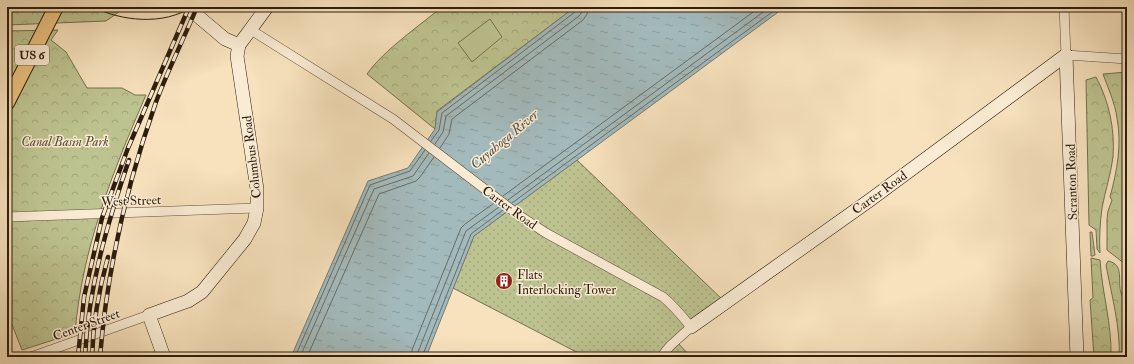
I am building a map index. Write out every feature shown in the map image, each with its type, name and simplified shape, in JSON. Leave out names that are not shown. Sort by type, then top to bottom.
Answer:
[{"type":"main road","name":"US 6","points":[[7,103],[56,7]]},
{"type":"street","points":[[187,7],[225,38],[240,45],[267,7]]},
{"type":"street","name":"Scranton Road","points":[[1064,7],[1077,357]]},
{"type":"street","name":"Carter Road","points":[[251,30],[393,118],[520,216],[546,233],[663,297],[678,311],[691,327]]},
{"type":"street","name":"Columbus Road","points":[[149,315],[188,301],[202,292],[245,240],[254,223],[257,208],[257,189],[237,56],[240,45]]},
{"type":"street","points":[[1066,55],[1127,58]]},
{"type":"street","name":"Carter Road","points":[[661,357],[670,346],[691,327],[877,195],[1066,55]]},
{"type":"street","name":"West Street","points":[[7,218],[257,208]]},
{"type":"street","points":[[149,315],[164,357]]},
{"type":"street","name":"Center Street","points":[[31,357],[42,355],[149,315]]},
{"type":"green space","points":[[7,7],[126,7],[106,21],[7,25]]},
{"type":"green space","points":[[442,7],[575,7],[437,111],[435,129],[367,74],[392,47]]},
{"type":"green space","points":[[490,19],[502,37],[472,62],[458,43]]},
{"type":"green space","name":"Canal Basin Park","points":[[58,30],[51,40],[66,52],[87,88],[122,88],[135,95],[146,95],[111,181],[92,240],[84,271],[75,333],[22,350],[7,312],[7,31]]},
{"type":"green space","points":[[1127,72],[1127,190],[1125,211],[1127,223],[1127,291],[1125,264],[1107,250],[1107,219],[1112,200],[1110,197],[1117,168],[1119,138],[1115,107],[1103,74]]},
{"type":"green space","points":[[1096,77],[1108,105],[1113,136],[1113,157],[1102,208],[1100,253],[1097,249],[1096,230],[1089,225],[1086,80]]},
{"type":"green space","points":[[577,160],[726,303],[676,341],[691,357],[586,357],[453,288],[474,236]]},
{"type":"green space","points":[[1090,232],[1092,232],[1095,255],[1093,256],[1091,256]]},
{"type":"green space","points":[[1091,258],[1100,260],[1110,333],[1111,357],[1094,357],[1090,300],[1093,298]]},
{"type":"green space","points":[[1108,261],[1113,263],[1119,269],[1121,293],[1127,303],[1127,357],[1119,357],[1119,335],[1106,265]]},
{"type":"water","name":"Cuyahoga River","points":[[575,7],[785,7],[474,236],[426,357],[291,357],[368,181],[408,168],[435,129],[437,112]]},
{"type":"tram line","points":[[93,7],[116,16],[142,19],[168,17],[181,13],[192,7]]},
{"type":"railway","points":[[78,357],[84,297],[102,218],[128,148],[189,7]]},
{"type":"railway","points":[[100,357],[103,324],[113,260],[127,196],[156,102],[197,7]]},
{"type":"railway","points":[[85,357],[94,282],[113,208],[129,160]]},
{"type":"railway","points":[[92,357],[97,306],[108,257]]},
{"type":"place","name":"Flats Interlocking Tower","points":[[504,281]]}]
